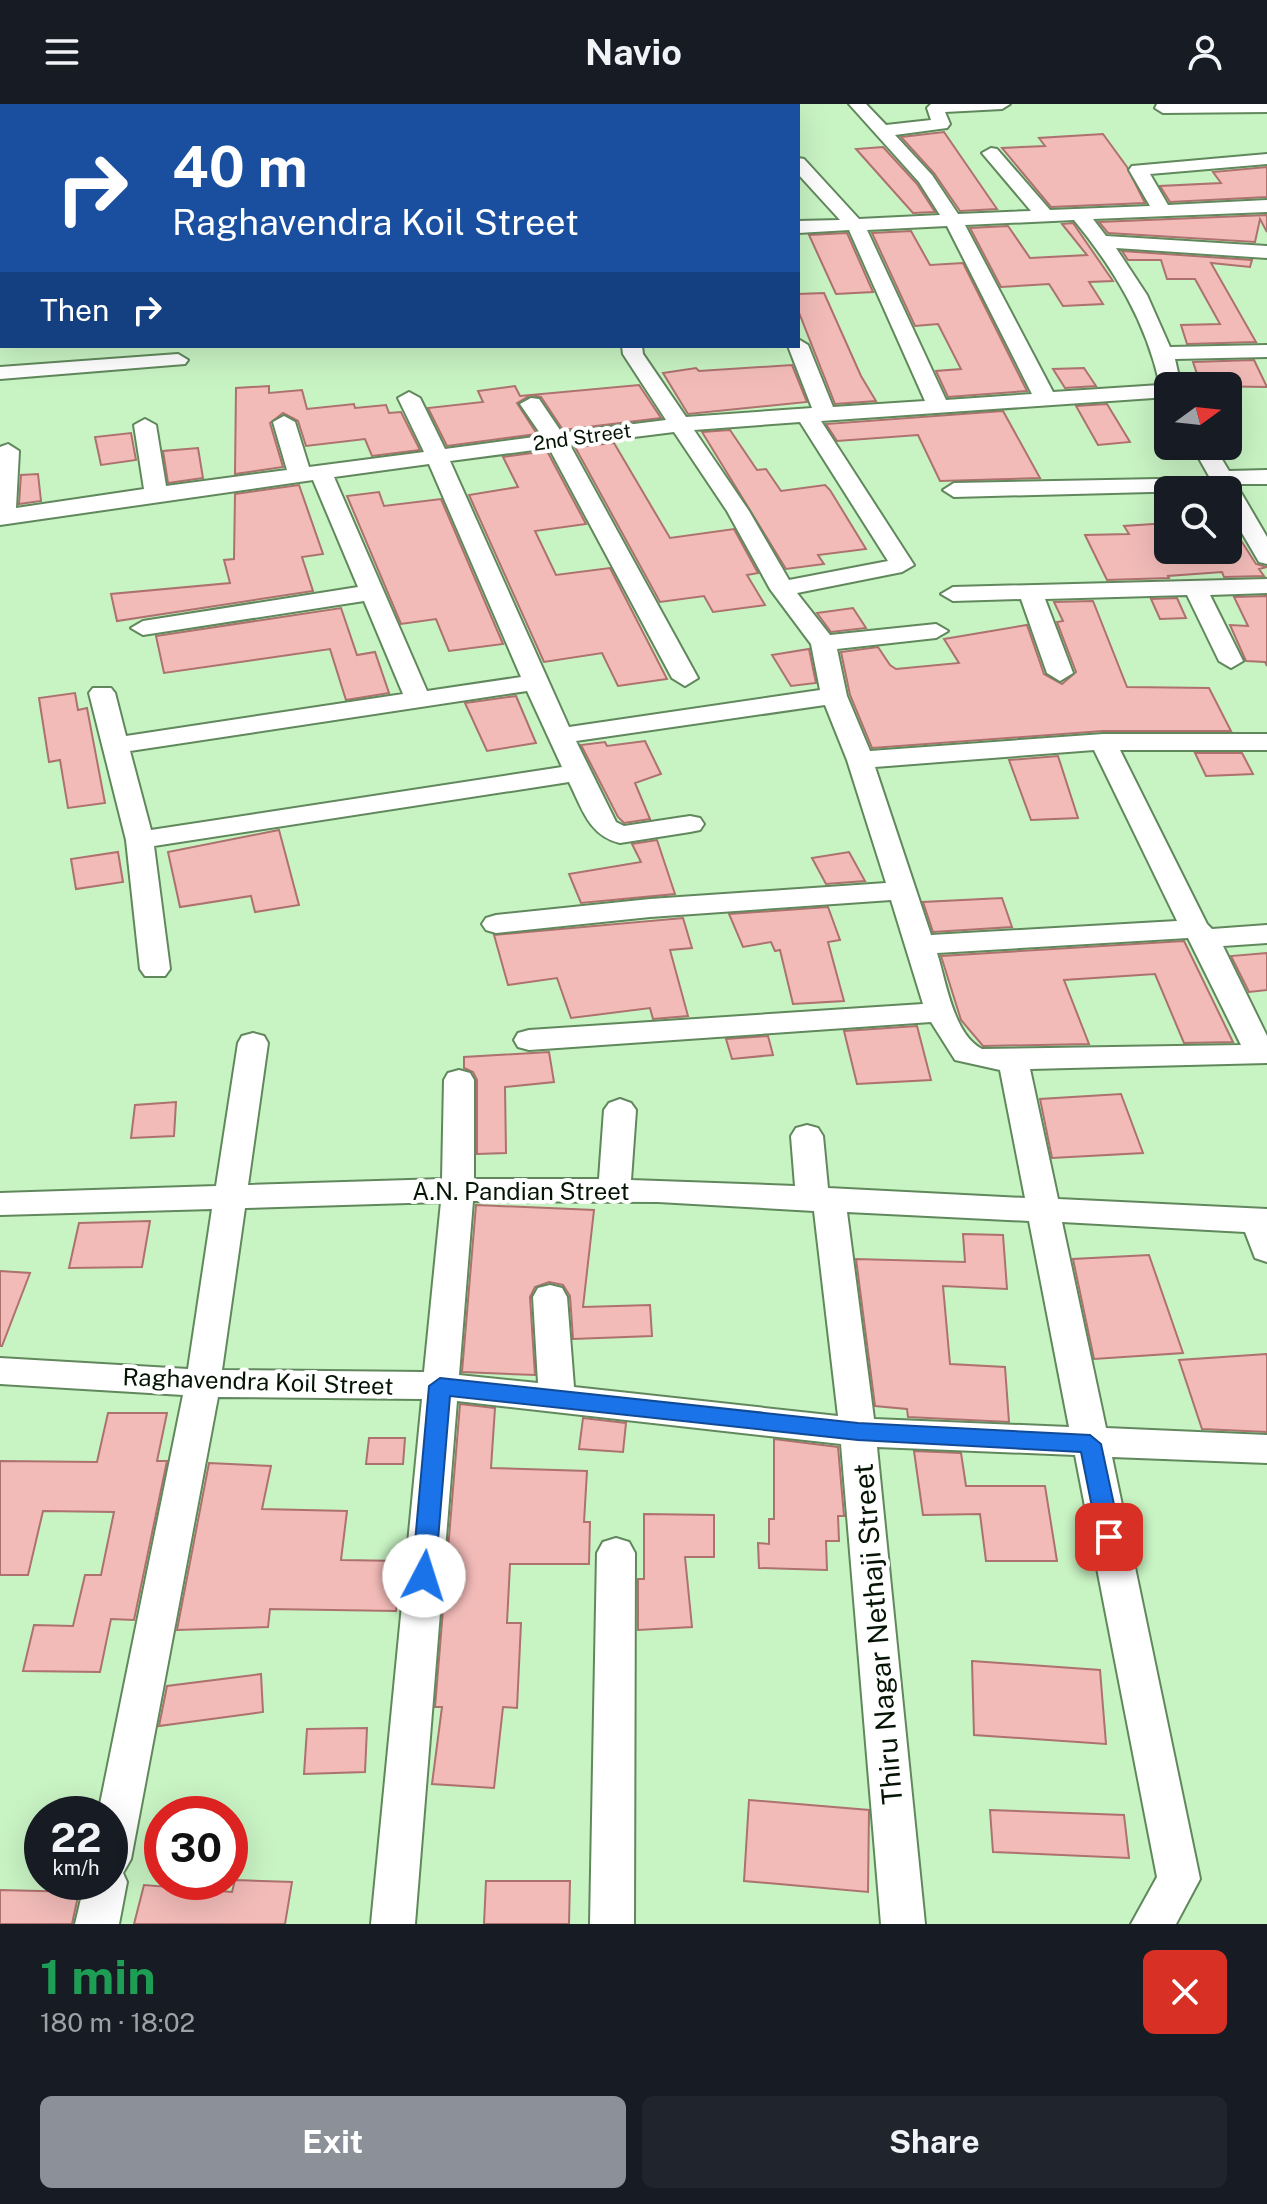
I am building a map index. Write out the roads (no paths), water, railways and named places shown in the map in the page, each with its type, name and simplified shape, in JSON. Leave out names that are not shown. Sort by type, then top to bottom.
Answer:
[{"type":"street","points":[[857,104],[926,179],[955,223],[1045,398]]},
{"type":"street","points":[[882,131],[941,124],[935,108],[1002,104]]},
{"type":"street","points":[[1163,108],[1267,107]]},
{"type":"street","points":[[991,153],[1047,218]]},
{"type":"street","points":[[1163,212],[1138,170],[1267,159]]},
{"type":"street","points":[[800,165],[856,226],[937,404]]},
{"type":"street","points":[[800,227],[955,223],[1267,206]]},
{"type":"street","points":[[1080,216],[1102,241],[1143,305],[1165,353],[1168,372]]},
{"type":"street","points":[[1102,241],[1267,252]]},
{"type":"street","points":[[632,348],[633,354],[738,511],[782,589],[823,643],[834,696],[860,760],[941,1012],[957,1049],[964,1055],[1013,1060],[1179,1879],[1153,1924]]},
{"type":"street","points":[[782,589],[902,565],[814,412],[799,348]]},
{"type":"street","points":[[1165,353],[1267,351]]},
{"type":"street","points":[[0,373],[178,360]]},
{"type":"street","name":"2nd Street","points":[[2,518],[156,494],[682,424],[1154,389]]},
{"type":"street","points":[[409,398],[439,457],[558,736],[611,833],[620,835],[690,824]]},
{"type":"street","points":[[531,404],[556,440],[685,678]]},
{"type":"street","points":[[284,422],[372,592],[417,698]]},
{"type":"street","points":[[145,425],[156,494]]},
{"type":"street","points":[[2,518],[8,451]]},
{"type":"street","points":[[1242,479],[1267,477]]},
{"type":"street","points":[[954,490],[1154,483]]},
{"type":"street","points":[[1242,514],[1267,557]]},
{"type":"street","points":[[953,594],[1267,586]]},
{"type":"street","points":[[1195,588],[1231,661]]},
{"type":"street","points":[[143,628],[372,592]]},
{"type":"street","points":[[1030,592],[1060,673]]},
{"type":"street","points":[[823,643],[936,631]]},
{"type":"street","points":[[119,745],[536,682]]},
{"type":"street","points":[[102,693],[119,745],[140,840],[155,969]]},
{"type":"street","points":[[558,736],[834,696]]},
{"type":"street","points":[[860,760],[1103,742],[1267,742]]},
{"type":"street","points":[[997,1060],[1261,1055],[1103,742]]},
{"type":"street","points":[[140,840],[576,773]]},
{"type":"street","points":[[496,924],[650,908],[901,891]]},
{"type":"street","points":[[919,945],[1267,934]]},
{"type":"street","points":[[529,1040],[941,1012]]},
{"type":"street","points":[[122,1796],[203,1383],[253,1043]]},
{"type":"street","points":[[393,1924],[458,1190],[459,1080]]},
{"type":"street","points":[[614,1191],[620,1110]]},
{"type":"street","name":"Thiru Nagar Nethaji Street","points":[[807,1136],[821,1200],[858,1432],[903,1924]]},
{"type":"street","name":"A.N. Pandian Street","points":[[0,1204],[458,1190],[614,1191],[1043,1208],[1264,1231]]},
{"type":"street","points":[[550,1297],[557,1399]]},
{"type":"street","name":"Raghavendra Koil Street","points":[[0,1371],[203,1383],[440,1386],[858,1432],[1267,1449]]},
{"type":"street","points":[[612,1924],[616,1553]]},
{"type":"street","points":[[97,1924],[102,1900]]}]
